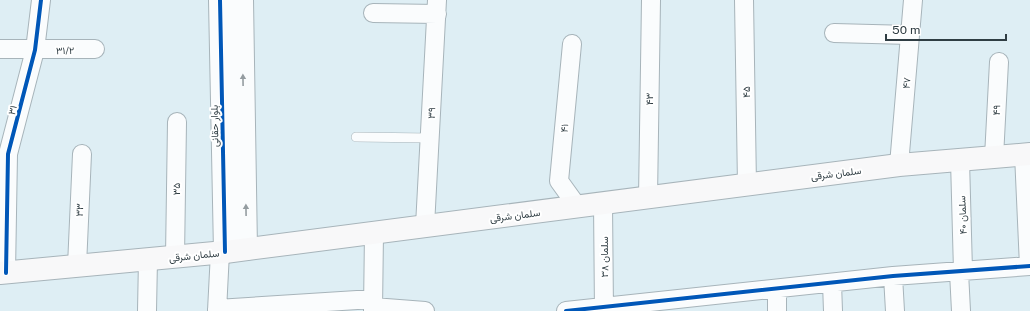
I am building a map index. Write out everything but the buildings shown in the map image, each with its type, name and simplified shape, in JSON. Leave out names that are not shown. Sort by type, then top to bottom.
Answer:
[{"type":"main road","name":"سلمان شرقی","points":[[3,273],[222,252],[899,165],[1027,154]]},
{"type":"street","name":"۳۱","points":[[3,273],[4,154],[36,50],[41,0]]},
{"type":"street","name":"بلوار حقانی","points":[[220,0],[222,252]]},
{"type":"street","points":[[242,0],[246,249]]},
{"type":"street","name":"۴۳","points":[[648,198],[651,0]]},
{"type":"street","name":"۴۵","points":[[744,0],[747,185]]},
{"type":"street","name":"۴۷","points":[[899,165],[913,0]]},
{"type":"street","points":[[373,13],[437,7]]},
{"type":"street","name":"۳۹","points":[[425,226],[437,7]]},
{"type":"street","points":[[834,33],[910,35]]},
{"type":"street","name":"۴۱","points":[[572,44],[559,181],[577,206]]},
{"type":"street","name":"۳۱/۲","points":[[0,49],[95,49]]},
{"type":"street","name":"۴۹","points":[[994,157],[999,62]]},
{"type":"street","name":"۳۵","points":[[175,257],[177,122]]},
{"type":"street","name":"۳۳","points":[[77,266],[82,154]]},
{"type":"street","points":[[566,311],[717,303],[777,289],[893,276],[1029,266],[1027,154]]},
{"type":"street","name":"سلمان ۴۰","points":[[960,160],[961,311]]},
{"type":"street","name":"سلمان ۳۸","points":[[603,203],[604,309]]},
{"type":"street","points":[[373,306],[374,233]]},
{"type":"street","points":[[222,252],[217,310],[373,306],[425,311]]},
{"type":"street","points":[[147,311],[148,259]]},
{"type":"street","points":[[893,276],[895,311]]},
{"type":"street","points":[[832,283],[833,311]]},
{"type":"street","points":[[777,289],[777,311]]},
{"type":"lane","points":[[356,137],[430,138]]},
{"type":"cycle path","points":[[6,273],[8,154],[35,50],[41,0]]},
{"type":"cycle path","points":[[220,0],[225,252]]},
{"type":"cycle path","points":[[566,311],[893,276],[1030,266]]}]
